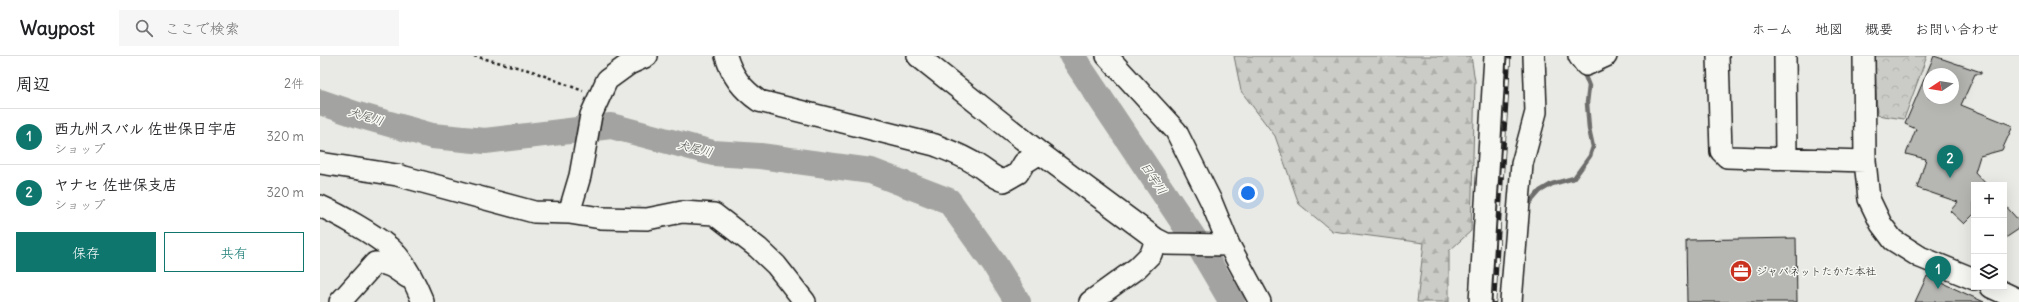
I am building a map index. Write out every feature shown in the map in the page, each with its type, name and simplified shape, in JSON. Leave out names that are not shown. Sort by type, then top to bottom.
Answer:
[{"type":"street","points":[[569,213],[580,176],[591,115],[607,80],[629,64],[647,56]]},
{"type":"street","points":[[726,56],[731,72],[744,90],[760,101],[935,145],[958,154],[978,166],[994,179],[1004,181],[1018,173],[1024,163],[1040,153]]},
{"type":"street","points":[[918,56],[1040,153],[1161,241],[1224,245]]},
{"type":"street","points":[[1107,56],[1176,132],[1211,201],[1224,245],[1260,302]]},
{"type":"street","points":[[1480,302],[1495,56]]},
{"type":"street","points":[[1511,302],[1522,164],[1536,112],[1534,56]]},
{"type":"street","points":[[1579,56],[1586,65],[1606,56]]},
{"type":"street","points":[[1718,56],[1721,151],[1727,157],[1865,162]]},
{"type":"street","points":[[1785,56],[1786,158]]},
{"type":"street","points":[[1864,56],[1865,162],[1869,200],[1881,224],[1893,240],[1920,257],[1971,278]]},
{"type":"street","points":[[320,163],[397,175],[534,212],[569,213],[600,218],[647,218],[682,212],[714,214],[771,261],[805,302]]},
{"type":"street","points":[[320,206],[338,214],[389,247],[403,264],[419,293]]},
{"type":"street","points":[[1090,302],[1137,268],[1161,241]]},
{"type":"street","points":[[340,302],[375,263],[383,262],[396,269],[419,293]]},
{"type":"street","points":[[1997,290],[2019,300]]},
{"type":"path","points":[[474,56],[532,71],[586,92],[601,93]]},
{"type":"green space","points":[[1234,56],[1471,56],[1475,81],[1471,231],[1449,251],[1449,302],[1417,302],[1424,243],[1332,231],[1299,204],[1275,136],[1241,91]]},
{"type":"green space","points":[[1875,56],[1927,56],[1904,119],[1877,115]]},
{"type":"building","points":[[1934,56],[1981,72],[1981,74],[1975,74],[1961,105],[2013,126],[2002,150],[1980,156],[1975,172],[1984,182],[1971,182],[1971,217],[1964,224],[1950,211],[1958,202],[1917,188],[1926,159],[1906,154],[1916,129],[1905,124],[1923,82],[1923,104],[1959,104],[1959,68],[1929,68]]},
{"type":"building","points":[[2007,207],[2019,221],[2019,229],[2007,237]]},
{"type":"building","name":"ジャパネットたかた本社","points":[[1796,238],[1797,302],[1687,302],[1686,240]]},
{"type":"building","points":[[1927,276],[1984,302],[1915,302]]},
{"type":"waterway","name":"日宇川","points":[[1072,56],[1199,246],[1232,302]]},
{"type":"waterway","points":[[1526,207],[1540,191],[1552,184],[1574,178],[1590,156],[1593,147],[1589,129],[1587,103],[1589,86],[1585,76],[1580,71]]},
{"type":"waterway","name":"犬尾川","points":[[320,102],[358,115],[432,136],[485,141],[611,126],[713,153],[760,156],[871,171],[949,201],[995,265],[1018,302]]},
{"type":"railway","points":[[1494,302],[1509,56]]},
{"type":"place","name":"ヤナセ 佐世保支店","points":[[1950,178]]},
{"type":"place","name":"ジャパネットたかた本社","points":[[1741,271]]},
{"type":"place","name":"西九州スバル 佐世保日宇店","points":[[1938,289]]}]
